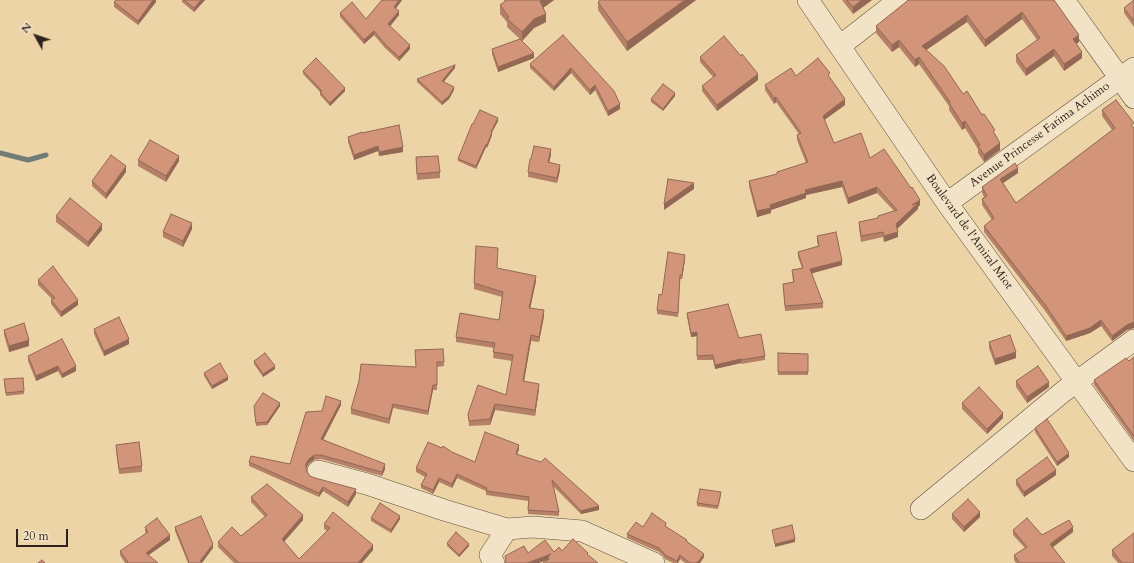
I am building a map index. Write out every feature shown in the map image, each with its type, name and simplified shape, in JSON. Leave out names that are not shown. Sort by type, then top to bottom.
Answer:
[{"type":"street","name":"Boulevard de l'Amiral Miot","points":[[808,0],[947,203],[1134,461]]},
{"type":"street","points":[[840,46],[899,0]]},
{"type":"street","points":[[1064,0],[1127,73],[1134,98]]},
{"type":"street","name":"Avenue Princesse Fatima Achimo","points":[[947,203],[1127,73]]},
{"type":"street","points":[[921,509],[1064,391],[1134,340]]},
{"type":"street","points":[[318,471],[367,484],[507,529],[533,527],[582,531],[654,563]]},
{"type":"street","points":[[494,563],[490,555],[507,529]]},
{"type":"building","points":[[116,0],[153,0],[138,21],[114,2]]},
{"type":"building","points":[[184,0],[201,0],[194,8]]},
{"type":"building","points":[[382,0],[399,0],[394,7],[399,11],[388,24],[410,45],[399,57],[374,31],[364,40],[340,13],[352,2],[366,19]]},
{"type":"building","points":[[507,0],[542,0],[540,1],[546,14],[534,19],[522,32],[507,19],[509,17],[500,5]]},
{"type":"building","points":[[600,0],[685,0],[627,42],[598,2]]},
{"type":"building","points":[[847,0],[862,0],[853,7]]},
{"type":"building","points":[[908,0],[1054,0],[1079,35],[1073,39],[1082,52],[1064,64],[1054,49],[1026,69],[1016,55],[1040,38],[1022,12],[985,40],[967,15],[922,46],[944,66],[963,94],[967,91],[982,115],[984,114],[995,130],[993,131],[1000,143],[984,155],[978,146],[980,145],[965,121],[962,123],[949,103],[950,102],[919,57],[915,60],[899,40],[892,45],[876,26]]},
{"type":"building","points":[[1134,0],[1134,21],[1124,8]]},
{"type":"building","points":[[563,35],[614,91],[620,104],[608,111],[595,85],[590,90],[571,68],[554,87],[530,64]]},
{"type":"building","points":[[724,36],[741,56],[742,54],[758,74],[717,105],[702,86],[716,75],[700,57]]},
{"type":"building","points":[[520,39],[534,53],[498,67],[492,49]]},
{"type":"building","points":[[316,58],[345,88],[330,103],[320,92],[322,91],[303,71]]},
{"type":"building","points":[[818,58],[830,73],[828,75],[845,99],[823,116],[834,143],[861,133],[870,158],[884,149],[920,200],[912,205],[918,203],[896,224],[898,232],[884,236],[883,232],[861,236],[859,222],[878,218],[878,216],[897,210],[877,187],[848,198],[842,181],[805,190],[806,193],[770,205],[771,208],[757,211],[749,181],[777,174],[777,172],[808,162],[797,135],[801,133],[776,97],[774,98],[765,85],[791,68],[796,76]]},
{"type":"building","points":[[455,65],[442,81],[454,87],[449,96],[442,102],[417,79]]},
{"type":"building","points":[[663,84],[675,93],[663,109],[651,99]]},
{"type":"building","points":[[1116,100],[1134,123],[1131,125],[1134,128],[1134,322],[1127,325],[1112,336],[1101,320],[1090,328],[1066,336],[1046,306],[984,226],[994,218],[982,199],[987,196],[982,187],[1015,163],[1018,168],[1000,179],[1016,203],[1115,128],[1102,110]]},
{"type":"building","points":[[480,110],[498,118],[491,132],[487,145],[486,144],[476,166],[458,159],[472,124]]},
{"type":"building","points":[[399,125],[403,147],[379,152],[378,146],[354,155],[348,137],[362,132]]},
{"type":"building","points":[[150,140],[179,156],[166,176],[138,160]]},
{"type":"building","points":[[534,146],[551,149],[548,162],[560,165],[557,178],[528,172]]},
{"type":"building","points":[[111,155],[126,166],[106,194],[92,181]]},
{"type":"building","points":[[438,156],[440,172],[417,174],[416,157]]},
{"type":"building","points":[[668,179],[694,183],[664,204]]},
{"type":"building","points":[[70,198],[102,224],[88,242],[56,216]]},
{"type":"building","points":[[171,214],[192,223],[183,241],[163,232]]},
{"type":"building","points":[[836,232],[842,261],[810,269],[823,303],[785,306],[783,284],[794,282],[792,270],[803,268],[798,252],[819,246],[817,236]]},
{"type":"building","points":[[476,246],[498,248],[497,268],[536,276],[529,308],[544,310],[539,337],[531,335],[523,381],[539,384],[535,410],[495,404],[490,419],[469,421],[468,414],[478,385],[506,395],[513,355],[493,352],[495,343],[456,337],[460,313],[499,320],[503,292],[474,283]]},
{"type":"building","points":[[668,252],[685,255],[682,275],[680,275],[678,313],[657,310],[659,294],[662,295]]},
{"type":"building","points":[[53,266],[78,300],[61,312],[51,300],[55,298],[38,280]]},
{"type":"building","points":[[728,304],[739,338],[761,334],[765,356],[741,359],[715,365],[713,355],[697,356],[697,332],[691,333],[687,313]]},
{"type":"building","points":[[119,317],[129,339],[104,351],[94,329]]},
{"type":"building","points":[[24,323],[29,340],[9,346],[4,330]]},
{"type":"building","points":[[1010,335],[1016,352],[995,359],[989,342]]},
{"type":"building","points":[[62,339],[76,366],[62,374],[58,366],[36,376],[28,356]]},
{"type":"building","points":[[443,349],[444,362],[437,362],[437,385],[433,385],[428,411],[393,404],[389,419],[351,409],[359,381],[361,364],[416,367],[415,350]]},
{"type":"building","points":[[265,353],[275,366],[263,374],[254,361]]},
{"type":"building","points":[[778,353],[808,354],[808,372],[778,372]]},
{"type":"building","points":[[1134,357],[1134,436],[1094,380],[1126,358],[1129,361]]},
{"type":"building","points":[[220,363],[228,377],[212,386],[204,373]]},
{"type":"building","points":[[1038,366],[1049,382],[1027,397],[1016,381]]},
{"type":"building","points":[[23,378],[24,391],[6,393],[4,379]]},
{"type":"building","points":[[979,387],[1003,413],[987,429],[962,403]]},
{"type":"building","points":[[263,393],[280,403],[267,422],[256,423],[254,406]]},
{"type":"building","points":[[326,396],[341,401],[321,439],[385,464],[382,472],[321,455],[314,455],[309,459],[306,464],[306,470],[310,476],[356,489],[348,502],[323,487],[319,493],[249,462],[251,456],[290,464],[306,412],[322,411]]},
{"type":"building","points":[[1047,419],[1069,453],[1057,462],[1035,428]]},
{"type":"building","points":[[485,432],[519,445],[516,454],[541,462],[545,458],[599,506],[581,511],[552,480],[559,512],[528,510],[529,497],[486,491],[487,488],[457,474],[452,484],[439,478],[433,490],[421,485],[427,474],[416,468],[428,442],[442,448],[443,446],[452,452],[475,462]]},
{"type":"building","points":[[139,442],[142,466],[119,469],[116,445]]},
{"type":"building","points":[[1047,457],[1056,470],[1024,492],[1016,480]]},
{"type":"building","points":[[267,484],[303,515],[282,539],[299,559],[330,528],[324,524],[333,512],[373,545],[358,563],[239,563],[218,542],[232,527],[241,536],[267,515],[251,497]]},
{"type":"building","points":[[700,489],[721,492],[718,506],[697,503]]},
{"type":"building","points":[[968,499],[980,512],[964,527],[952,514]]},
{"type":"building","points":[[380,503],[400,516],[391,530],[371,518]]},
{"type":"building","points":[[652,513],[666,523],[665,526],[687,540],[686,541],[704,554],[697,563],[690,563],[680,555],[677,561],[665,555],[659,548],[627,534],[636,522],[643,527]]},
{"type":"building","points":[[201,516],[213,544],[200,561],[202,563],[188,563],[189,562],[175,527]]},
{"type":"building","points":[[157,518],[170,535],[146,553],[158,563],[127,563],[128,562],[120,551],[148,532],[145,527]]},
{"type":"building","points":[[1027,518],[1042,535],[1069,520],[1073,527],[1050,544],[1065,563],[1020,563],[1014,555],[1027,547],[1013,530]]},
{"type":"building","points":[[792,525],[795,539],[775,544],[772,530]]},
{"type":"building","points":[[456,532],[469,544],[459,555],[447,543]]},
{"type":"building","points":[[1134,533],[1134,563],[1122,563],[1112,550]]},
{"type":"building","points":[[573,539],[598,563],[543,563],[549,559],[548,557],[551,554],[527,563],[505,563],[505,556],[524,546],[528,553],[545,540],[554,552],[559,547],[562,551]]},
{"type":"building","points":[[42,560],[45,563],[38,563]]},
{"type":"waterway","points":[[0,153],[28,160],[46,155]]}]
